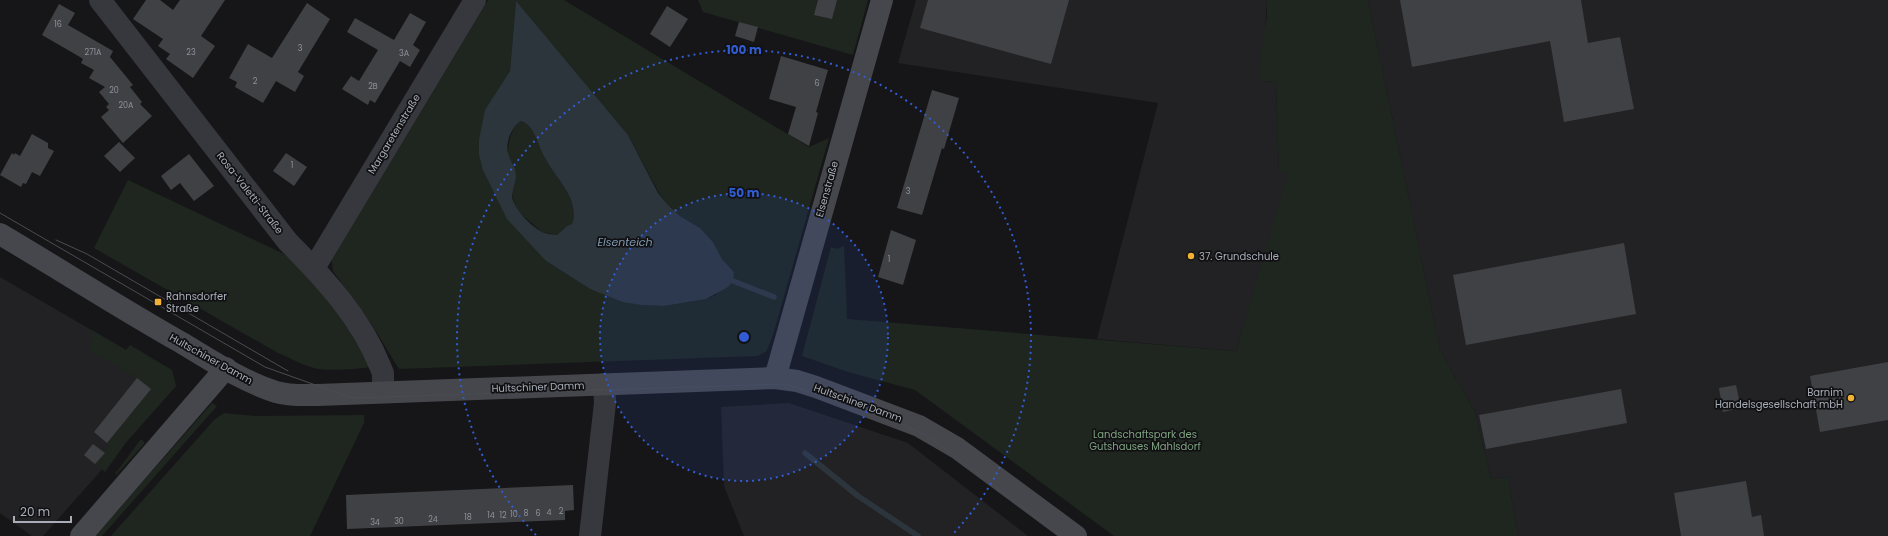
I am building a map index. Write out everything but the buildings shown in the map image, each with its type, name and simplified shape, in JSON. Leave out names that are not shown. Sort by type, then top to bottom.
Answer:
[{"type":"main road","name":"Elsenstraße","points":[[775,378],[882,0]]},
{"type":"main road","name":"Hultschiner Damm","points":[[0,234],[123,309],[226,368],[249,381],[276,392],[293,395],[775,378],[816,387],[919,426],[957,448],[1076,536]]},
{"type":"main road","points":[[81,536],[207,393],[226,368]]},
{"type":"street","name":"Rosa-Valetti-Straße","points":[[100,0],[288,242],[314,268],[354,318],[376,355],[383,373],[383,392]]},
{"type":"street","name":"Margaretenstraße","points":[[314,268],[475,0]]},
{"type":"street","points":[[590,536],[605,404],[604,384]]},
{"type":"shaded area","name":"37. Grundschule","points":[[916,0],[1267,0],[1262,81],[1276,82],[1279,171],[1289,172],[1236,351],[1097,339],[1158,103],[898,63]]},
{"type":"shaded area","points":[[1368,0],[1888,0],[1888,536],[1518,536],[1508,477],[1491,479],[1475,412],[1440,350]]},
{"type":"shaded area","points":[[0,277],[174,378],[176,386],[43,536],[32,536],[0,513]]},
{"type":"shaded area","points":[[789,403],[908,443],[1028,536],[744,536],[724,486],[721,407]]},
{"type":"green space","points":[[488,0],[564,0],[809,147],[829,138],[773,335],[766,352],[757,356],[399,369],[372,325],[333,271],[331,257]],"holes":[[[516,2],[628,135],[659,193],[668,205],[680,216],[700,228],[713,242],[722,259],[734,272],[716,295],[706,299],[664,306],[641,305],[590,289],[546,261],[535,247],[479,140],[510,71]]]},
{"type":"green space","points":[[698,0],[868,0],[853,55],[703,12]]},
{"type":"green space","name":"Landschaftspark des Gutshauses Mahlsdorf","points":[[1267,0],[1368,0],[1440,350],[1475,412],[1491,479],[1508,477],[1518,536],[1114,536],[915,390],[848,372],[802,356],[831,247],[837,249],[844,246],[847,319],[1236,351],[1288,173],[1279,172],[1276,82],[1262,81],[1258,76],[1267,15]]},
{"type":"green space","points":[[521,121],[530,127],[545,158],[566,189],[573,206],[574,219],[572,225],[567,226],[557,235],[542,232],[520,213],[515,206],[510,185],[508,148],[514,127]]},
{"type":"green space","points":[[128,180],[282,253],[311,272],[326,291],[372,367],[346,370],[325,370],[303,364],[278,353],[94,248]]},
{"type":"green space","points":[[92,330],[126,350],[130,345],[172,370],[176,386],[127,441],[105,472],[96,463],[110,446],[107,443],[150,389],[137,378],[90,351]]},
{"type":"green space","points":[[212,403],[217,406],[102,536],[95,536]]},
{"type":"green space","points":[[224,413],[255,416],[364,415],[364,423],[310,536],[111,536],[214,420]]},
{"type":"green space","points":[[141,439],[145,443],[116,475],[115,474]]},
{"type":"water","name":"Elsenteich","points":[[516,1],[628,135],[658,193],[680,216],[700,228],[713,242],[722,259],[734,272],[733,281],[728,287],[706,299],[664,306],[641,305],[623,302],[590,289],[546,261],[507,219],[483,170],[479,155],[479,140],[485,110],[510,71]],"holes":[[[521,121],[526,123],[536,137],[545,158],[566,189],[572,203],[574,215],[572,224],[567,226],[557,235],[544,233],[533,226],[519,212],[513,202],[512,197],[516,174],[510,160],[507,147],[509,137],[514,127]]]},
{"type":"waterway","points":[[733,281],[774,297]]},
{"type":"waterway","points":[[805,453],[858,496],[918,536]]},
{"type":"tram line","points":[[0,213],[265,367],[352,398],[785,384],[848,404],[899,423],[929,437],[1061,536]]},
{"type":"tram line","points":[[56,240],[87,254],[288,371]]},
{"type":"place","name":"37. Grundschule","points":[[1191,256]]},
{"type":"place","name":"Rahnsdorfer Straße","points":[[158,302]]},
{"type":"place","name":"Barnim Handelsgesellschaft mbH","points":[[1851,398]]}]
